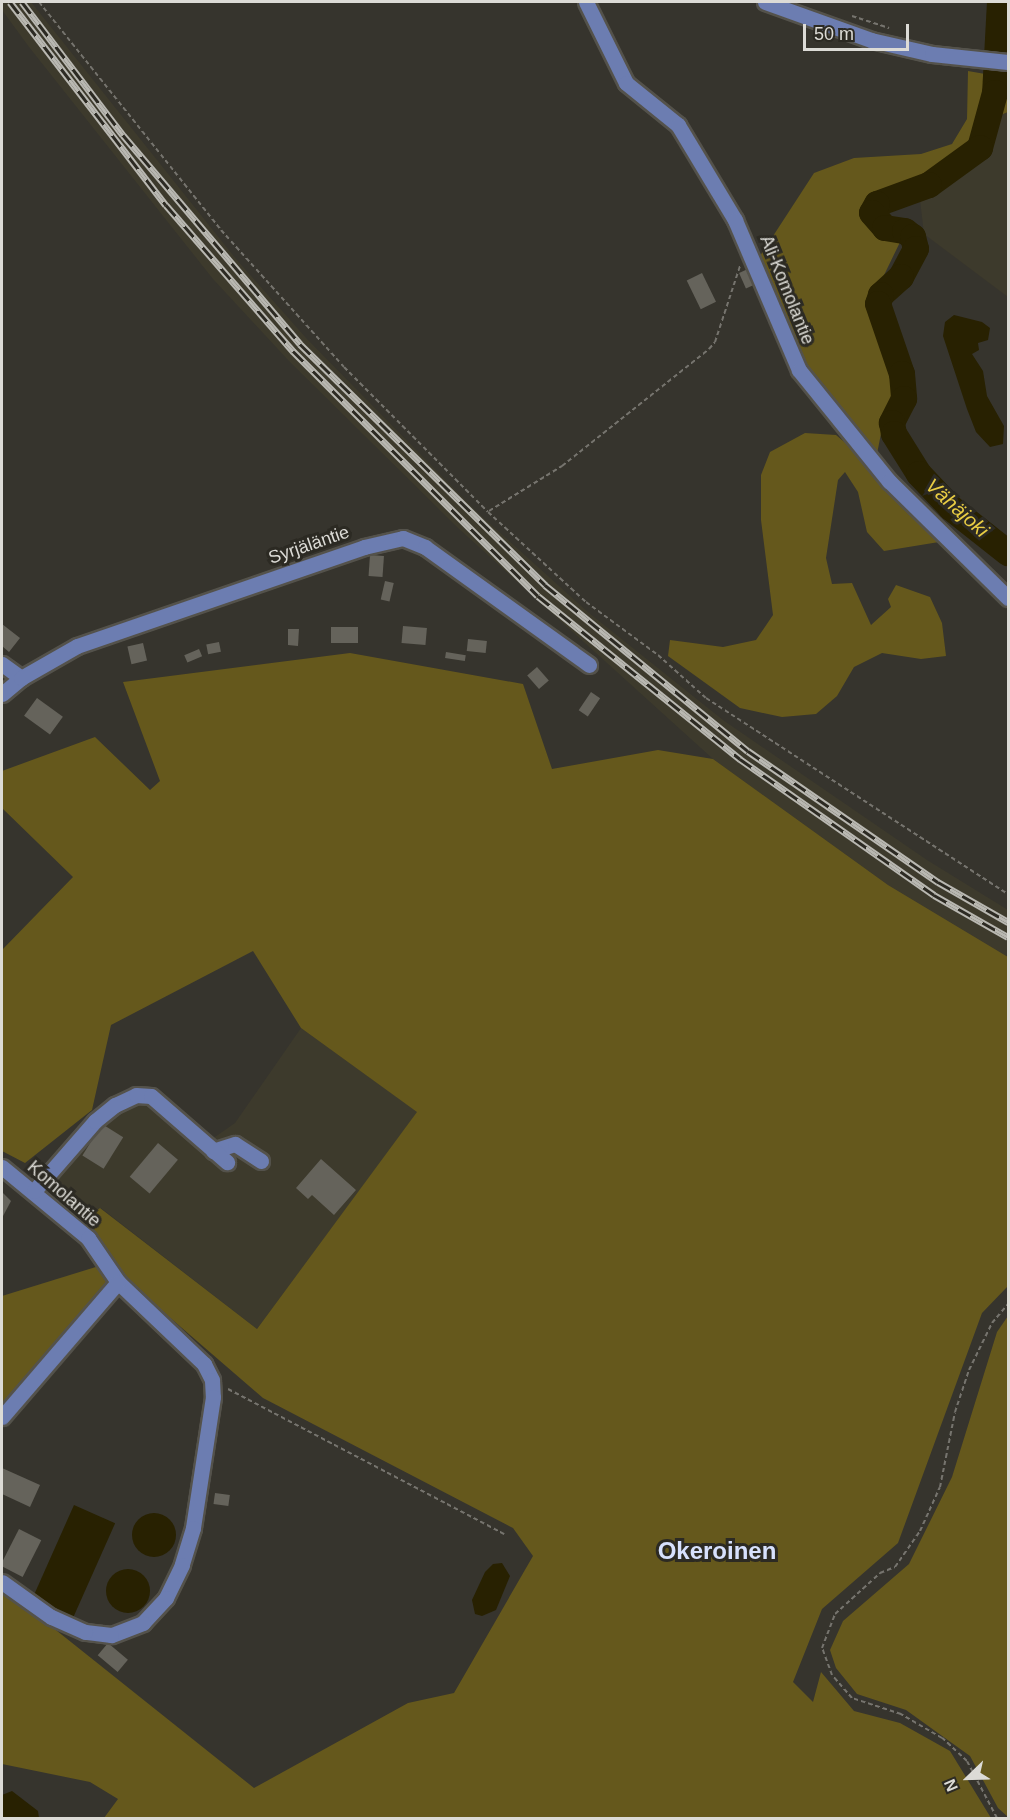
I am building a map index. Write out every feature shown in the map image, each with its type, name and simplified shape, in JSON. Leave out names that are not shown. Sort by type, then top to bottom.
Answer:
[{"type":"street","name":"Ali-Komolantie","points":[[586,2],[626,83],[678,125],[750,248],[784,340],[799,370],[889,481],[1008,598]]},
{"type":"street","points":[[765,2],[871,40],[932,54],[1008,63]]},
{"type":"street","name":"Syrjäläntie","points":[[2,694],[21,678],[77,646],[364,547],[403,538],[425,547],[588,665]]},
{"type":"street","points":[[2,664],[21,678]]},
{"type":"street","points":[[34,1191],[95,1121],[115,1105],[136,1095],[151,1096],[226,1162]]},
{"type":"street","points":[[213,1150],[235,1144],[261,1161]]},
{"type":"street","name":"Komolantie","points":[[2,1167],[34,1191],[88,1238],[118,1282],[204,1364],[212,1380]]},
{"type":"street","points":[[2,1417],[118,1282]]},
{"type":"street","points":[[2,1582],[51,1617],[85,1632],[111,1635],[129,1631],[156,1612],[182,1565],[194,1527],[212,1380]]},
{"type":"path","points":[[39,2],[221,230],[344,367],[488,512],[586,602],[658,655],[706,698],[1008,894]]},
{"type":"path","points":[[842,13],[892,29]]},
{"type":"path","points":[[488,512],[562,466],[709,349],[715,342],[736,273],[750,248]]},
{"type":"path","points":[[997,1818],[967,1761],[942,1738],[901,1714],[852,1698],[832,1675],[822,1648],[835,1614],[880,1573],[895,1567],[920,1531],[940,1487],[955,1412],[969,1370],[992,1323],[1008,1304]]},
{"type":"path","points":[[212,1380],[504,1534]]},
{"type":"shaded area","points":[[2,2],[31,2],[236,259],[307,339],[478,513],[589,613],[723,720],[927,860],[1008,910],[1008,957],[888,885],[713,759],[458,528],[289,361],[213,279],[29,47],[2,10]]},
{"type":"shaded area","points":[[968,71],[1008,78],[1008,112],[979,124],[963,150],[930,173],[870,204],[869,221],[902,238],[871,302],[895,392],[885,413],[877,454],[804,363],[789,337],[760,256],[814,173],[854,158],[921,154],[952,144],[967,119]]},
{"type":"shaded area","points":[[1008,112],[1008,297],[924,234],[920,200],[990,150],[996,117]]},
{"type":"shaded area","points":[[954,315],[982,322],[990,328],[988,340],[978,343],[979,350],[972,354],[983,371],[987,396],[1004,426],[1003,444],[990,447],[976,432],[967,409],[943,336],[945,322]]},
{"type":"shaded area","points":[[805,433],[836,435],[865,459],[939,542],[884,551],[867,532],[858,492],[845,472],[838,480],[826,558],[832,584],[852,583],[871,625],[891,607],[888,599],[896,585],[930,597],[942,623],[946,656],[921,659],[882,653],[854,667],[837,696],[816,714],[782,717],[740,708],[668,656],[670,640],[723,647],[756,640],[773,615],[761,520],[761,475],[770,452]]},
{"type":"shaded area","points":[[350,653],[523,684],[552,769],[658,750],[713,759],[888,885],[1008,957],[1008,1286],[982,1313],[898,1543],[822,1609],[793,1682],[813,1702],[821,1672],[854,1711],[900,1723],[950,1751],[991,1818],[104,1818],[118,1799],[90,1782],[2,1764],[2,1587],[254,1788],[408,1703],[454,1693],[533,1556],[513,1528],[263,1398],[124,1278],[87,1218],[100,1208],[257,1329],[417,1112],[301,1028],[253,951],[111,1025],[92,1110],[25,1163],[2,1151],[2,950],[73,877],[2,808],[2,771],[95,737],[150,790],[160,781],[123,682]]},
{"type":"shaded area","points":[[301,1028],[418,1112],[257,1329],[101,1208],[87,1218],[45,1190],[98,1123],[136,1100],[147,1100],[199,1148],[235,1123]]},
{"type":"shaded area","points":[[99,1266],[109,1284],[2,1408],[2,1296]]},
{"type":"shaded area","points":[[1008,1316],[1008,1817],[998,1808],[970,1756],[906,1710],[857,1694],[836,1668],[830,1650],[843,1621],[909,1564],[952,1477],[997,1332]]},
{"type":"shaded area","points":[[74,1505],[115,1523],[72,1619],[31,1601]]},
{"type":"shaded area","points":[[154,1513],[169,1520],[176,1535],[169,1550],[154,1557],[139,1550],[132,1535],[139,1520]]},
{"type":"shaded area","points":[[502,1563],[510,1576],[496,1610],[482,1616],[475,1614],[472,1600],[485,1572],[493,1564]]},
{"type":"shaded area","points":[[128,1569],[143,1576],[150,1591],[143,1606],[128,1613],[113,1606],[106,1591],[113,1576]]},
{"type":"shaded area","points":[[12,1791],[38,1811],[39,1818],[2,1818],[2,1795]]},
{"type":"building","points":[[750,268],[757,284],[746,288],[739,273]]},
{"type":"building","points":[[702,273],[716,302],[701,309],[687,280]]},
{"type":"building","points":[[370,555],[384,556],[383,577],[369,576]]},
{"type":"building","points":[[385,581],[394,583],[389,602],[381,600]]},
{"type":"building","points":[[2,624],[20,638],[9,652],[2,646]]},
{"type":"building","points":[[403,626],[427,628],[425,645],[402,643]]},
{"type":"building","points":[[331,627],[358,627],[358,643],[331,643]]},
{"type":"building","points":[[288,629],[299,629],[298,646],[288,645]]},
{"type":"building","points":[[468,639],[487,641],[486,653],[467,651]]},
{"type":"building","points":[[219,642],[221,652],[208,654],[206,644]]},
{"type":"building","points":[[143,643],[147,661],[131,664],[127,647]]},
{"type":"building","points":[[199,649],[202,656],[187,663],[184,655]]},
{"type":"building","points":[[446,652],[466,655],[465,661],[445,658]]},
{"type":"building","points":[[537,667],[549,681],[539,689],[527,676]]},
{"type":"building","points":[[591,692],[600,698],[588,716],[579,710]]},
{"type":"building","points":[[37,698],[63,717],[50,735],[24,716]]},
{"type":"building","points":[[102,1124],[123,1137],[104,1169],[82,1155]]},
{"type":"building","points":[[158,1143],[178,1160],[150,1193],[130,1177]]},
{"type":"building","points":[[321,1159],[356,1190],[334,1215],[312,1195],[308,1199],[296,1188]]},
{"type":"building","points":[[2,1192],[11,1201],[2,1218]]},
{"type":"building","points":[[2,1468],[40,1485],[30,1507],[2,1494]]},
{"type":"building","points":[[215,1493],[230,1495],[228,1506],[213,1504]]},
{"type":"building","points":[[19,1529],[41,1540],[23,1577],[2,1566]]},
{"type":"building","points":[[108,1643],[128,1660],[118,1672],[98,1655]]},
{"type":"waterway","name":"Vähäjoki","points":[[1000,2],[995,93],[980,148],[929,185],[877,204],[872,213],[885,228],[905,231],[913,237],[916,249],[901,277],[881,295],[878,304],[902,374],[904,399],[892,423],[894,434],[919,474],[951,508],[1008,553]]},
{"type":"railway","points":[[10,2],[166,205],[293,351],[538,596],[740,759],[934,895],[1008,937]]},
{"type":"railway","points":[[22,2],[123,135],[300,344],[545,585],[748,751],[938,882],[1008,922]]},
{"type":"district","name":"Okeroinen","points":[[717,1551]]}]
